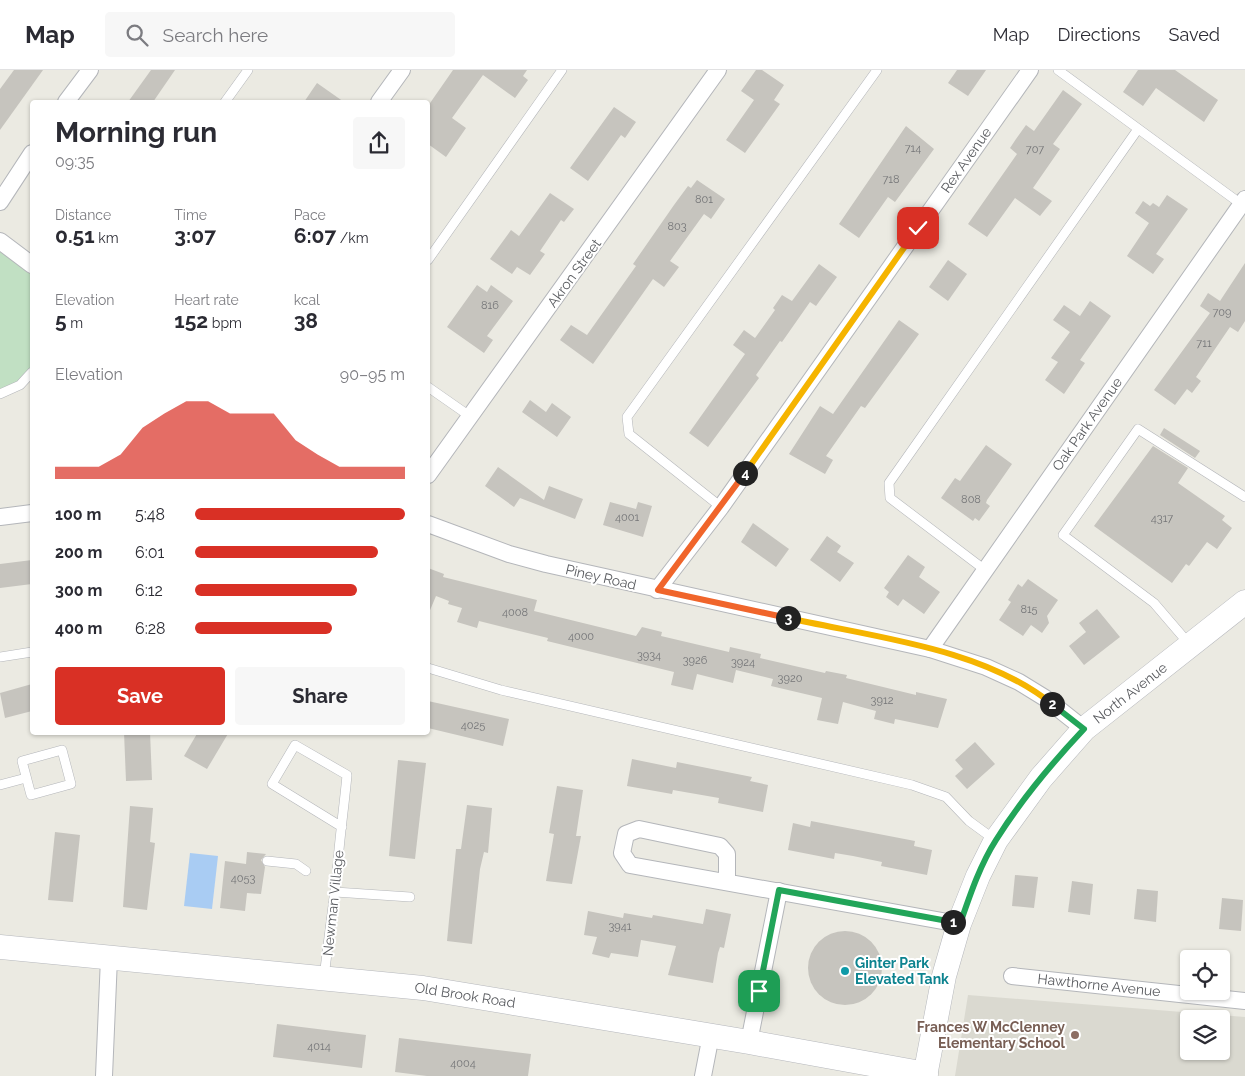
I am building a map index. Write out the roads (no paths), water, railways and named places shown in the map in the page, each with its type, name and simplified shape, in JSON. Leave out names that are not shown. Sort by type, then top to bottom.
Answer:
[{"type":"street","points":[[68,100],[90,70]]},
{"type":"street","points":[[380,100],[402,70]]},
{"type":"street","name":"Akron Street","points":[[430,473],[718,70]]},
{"type":"street","name":"Rex Avenue","points":[[658,590],[722,507],[1030,70]]},
{"type":"street","points":[[0,202],[30,156]]},
{"type":"street","name":"Oak Park Avenue","points":[[930,649],[1243,201]]},
{"type":"street","points":[[0,242],[30,264]]},
{"type":"street","points":[[0,518],[30,513]]},
{"type":"street","name":"Piney Road","points":[[430,525],[509,554],[658,590],[930,649],[986,667],[1019,682],[1045,698],[1084,729]]},
{"type":"street","name":"North Avenue","points":[[925,1075],[944,976],[960,924],[978,876],[996,840],[1041,778],[1084,729],[1245,602]]},
{"type":"street","points":[[727,882],[728,854],[720,846],[638,829],[626,834],[622,853],[630,865],[727,882],[779,890],[960,924]]},
{"type":"street","points":[[750,1042],[779,890]]},
{"type":"street","name":"Old Brook Road","points":[[0,947],[324,980],[423,988],[711,1035],[925,1075]]},
{"type":"street","points":[[104,1076],[109,958]]},
{"type":"street","name":"Hawthorne Avenue","points":[[1012,976],[1245,1001]]},
{"type":"street","points":[[703,1076],[711,1035]]},
{"type":"lane","points":[[226,100],[248,70]]},
{"type":"lane","points":[[430,257],[562,70]]},
{"type":"lane","points":[[722,507],[629,434],[627,417],[877,70]]},
{"type":"lane","points":[[1058,70],[1138,129],[1243,201]]},
{"type":"lane","points":[[985,570],[890,498],[889,483],[1138,129]]},
{"type":"lane","points":[[0,394],[20,385],[30,374]]},
{"type":"lane","points":[[430,388],[471,417]]},
{"type":"lane","points":[[1190,645],[1154,603],[1063,534],[1138,429],[1245,497]]},
{"type":"lane","points":[[0,657],[30,652]]},
{"type":"lane","points":[[430,669],[501,690],[912,784],[946,798],[969,822],[996,840]]},
{"type":"lane","name":"Newman Village","points":[[324,980],[335,892],[342,827],[347,775],[295,745],[272,784],[342,827]]},
{"type":"lane","points":[[62,750],[71,784],[31,795],[26,778],[22,761],[62,750]]},
{"type":"lane","points":[[0,785],[26,778]]},
{"type":"lane","points":[[268,861],[296,864],[306,871]]},
{"type":"lane","points":[[335,892],[410,897]]},
{"type":"water","points":[[190,853],[218,856],[212,909],[184,906]]},
{"type":"place","name":"Ginter Park Elevated Tank","points":[[845,971]]},
{"type":"place","name":"Frances W McClenney Elementary School","points":[[1075,1035]]}]
